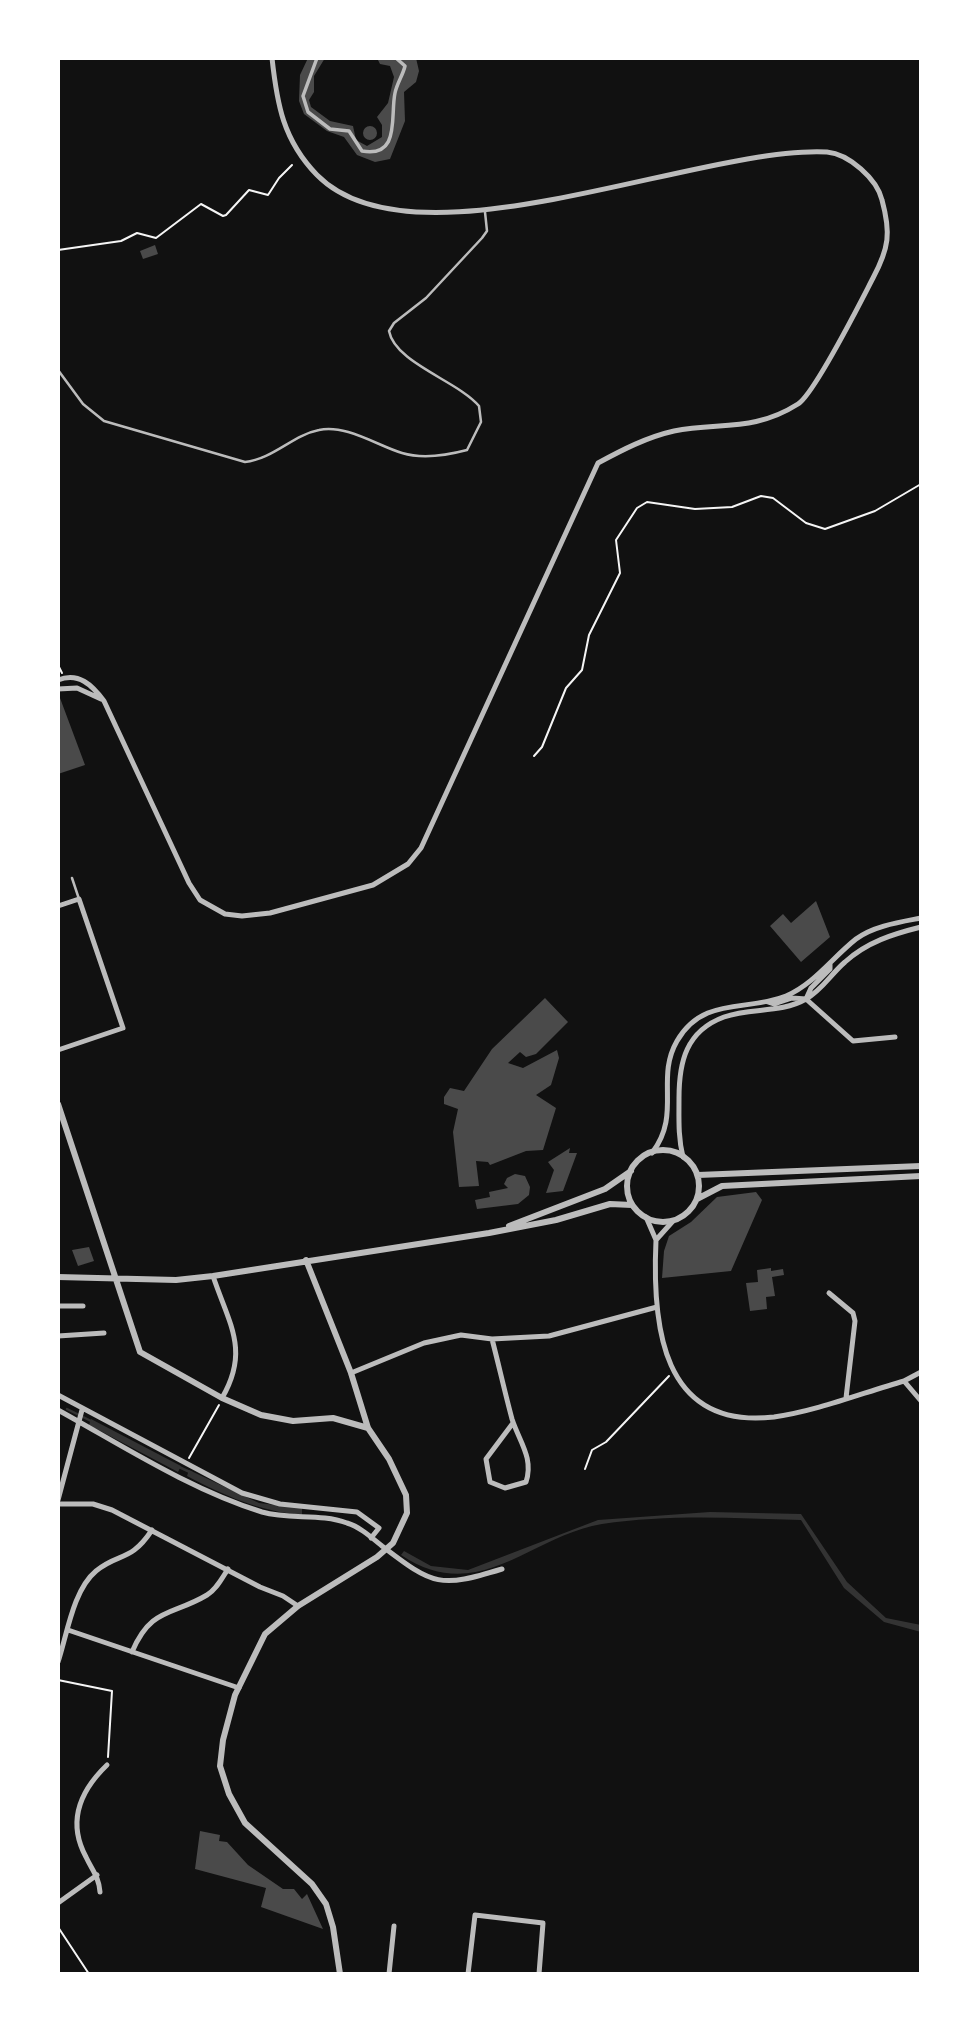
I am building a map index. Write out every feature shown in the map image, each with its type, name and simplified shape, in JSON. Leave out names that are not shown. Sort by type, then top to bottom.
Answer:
[{"type":"street","points":[[58,680],[79,678],[92,685],[104,701],[173,856],[200,900],[225,914],[270,914],[373,885],[392,875],[421,848],[598,463],[631,445],[675,431],[740,426],[779,415],[803,401],[886,253],[888,223],[877,188],[856,164],[830,152],[778,156],[485,212],[405,212],[353,197],[327,183],[308,164],[289,135],[278,110],[272,58]]},
{"type":"street","points":[[317,58],[303,96],[308,112],[330,129],[349,131],[362,151],[372,153],[380,151],[390,139],[394,97],[405,66],[396,58]]},
{"type":"street","points":[[349,144],[355,142]]},
{"type":"street","points":[[58,689],[77,688],[104,701]]},
{"type":"street","points":[[58,906],[79,899],[122,1028],[58,1050]]},
{"type":"street","points":[[652,1153],[667,1127],[667,1075],[676,1042],[702,1016],[722,1006],[767,1001],[800,989],[858,938],[889,925],[921,918]]},
{"type":"street","points":[[683,1157],[679,1128],[679,1074],[683,1055],[692,1038],[708,1025],[726,1016],[779,1010],[806,999],[863,947],[892,934],[921,927]]},
{"type":"street","points":[[806,999],[811,988],[830,969],[830,964]]},
{"type":"street","points":[[767,1001],[774,1004],[792,998],[806,999],[853,1041],[895,1037]]},
{"type":"street","points":[[58,1104],[140,1352],[222,1398],[261,1415],[293,1421],[333,1418],[368,1428]]},
{"type":"street","points":[[489,1233],[605,1189],[631,1171],[639,1160],[652,1153],[673,1152],[683,1157],[698,1175],[697,1199],[691,1209],[673,1221],[656,1241]]},
{"type":"street","points":[[698,1175],[921,1166]]},
{"type":"street","points":[[631,1171],[628,1182],[632,1205]]},
{"type":"street","points":[[697,1199],[722,1186],[921,1176]]},
{"type":"street","points":[[58,1277],[176,1280],[213,1276],[489,1233],[556,1220],[610,1204],[632,1205],[646,1217],[662,1222],[673,1221]]},
{"type":"street","points":[[646,1217],[656,1241],[657,1307],[663,1347],[673,1372],[685,1391],[698,1401],[722,1413],[743,1417],[775,1417],[904,1381],[921,1372]]},
{"type":"street","points":[[306,1260],[351,1373],[368,1428],[389,1459],[406,1495],[407,1513],[393,1543],[377,1557],[298,1606],[265,1634],[239,1688],[221,1753],[220,1766],[229,1794],[245,1823],[312,1884],[326,1905],[333,1927],[340,1974]]},
{"type":"street","points":[[213,1276],[238,1350],[234,1378],[222,1398]]},
{"type":"street","points":[[829,1293],[853,1313],[855,1321],[846,1398]]},
{"type":"street","points":[[58,1306],[83,1306]]},
{"type":"street","points":[[351,1373],[424,1343],[461,1335],[492,1339],[549,1336],[657,1307]]},
{"type":"street","points":[[58,1336],[104,1333]]},
{"type":"street","points":[[492,1339],[513,1423],[526,1450],[530,1472],[526,1482],[505,1488],[490,1482],[486,1459],[513,1423]]},
{"type":"street","points":[[904,1381],[921,1401]]},
{"type":"street","points":[[58,1395],[184,1470],[216,1494],[263,1512],[331,1518],[358,1527],[416,1571],[445,1583],[460,1582],[502,1569]]},
{"type":"street","points":[[58,1410],[184,1470],[242,1493],[279,1504],[356,1512],[379,1528],[371,1538]]},
{"type":"street","points":[[81,1411],[58,1502],[93,1504],[152,1530],[298,1606]]},
{"type":"street","points":[[58,1662],[86,1583],[96,1571],[131,1555],[152,1530]]},
{"type":"street","points":[[132,1652],[148,1623],[163,1612],[207,1595],[215,1589],[228,1569]]},
{"type":"street","points":[[68,1630],[239,1688]]},
{"type":"street","points":[[100,1892],[97,1875],[80,1845],[77,1814],[87,1787],[107,1765]]},
{"type":"street","points":[[58,1903],[97,1875]]},
{"type":"street","points":[[468,1974],[475,1915],[543,1923],[539,1974]]},
{"type":"street","points":[[388,1974],[394,1926]]},
{"type":"lane","points":[[58,370],[83,404],[104,421],[246,462],[259,460],[320,429],[339,430],[405,454],[433,456],[467,450],[481,422],[479,406],[421,363],[400,354],[389,331],[394,323],[426,298],[482,238],[487,231],[485,212]]},
{"type":"lane","points":[[72,878],[79,899]]},
{"type":"path","points":[[58,250],[121,241],[137,233],[156,238],[201,204],[223,216],[226,215],[249,190],[268,195],[292,165]]},
{"type":"path","points":[[534,755],[542,747],[566,688],[582,670],[589,635],[620,573],[615,540],[637,508],[655,502],[695,509],[732,507],[761,496],[773,498],[806,523],[825,529],[875,510],[921,484]]},
{"type":"path","points":[[58,665],[62,674]]},
{"type":"path","points":[[585,1469],[592,1450],[606,1442],[673,1372]]},
{"type":"path","points":[[184,1470],[222,1398]]},
{"type":"path","points":[[58,1679],[112,1691],[107,1765]]},
{"type":"path","points":[[58,1927],[89,1974]]},
{"type":"shaded area","points":[[91,1419],[181,1466],[178,1472],[89,1425]]},
{"type":"shaded area","points":[[189,1470],[259,1503],[302,1508],[302,1515],[271,1510],[229,1496],[187,1476]]},
{"type":"shaded area","points":[[710,1512],[801,1514],[847,1582],[886,1618],[921,1625],[921,1632],[884,1622],[844,1588],[801,1520],[676,1518],[602,1524],[551,1541],[503,1564],[480,1571],[455,1574],[429,1569],[401,1555],[404,1551],[431,1566],[468,1570],[598,1520]]},
{"type":"building","points":[[308,58],[325,58],[314,76],[314,92],[309,100],[311,107],[330,121],[353,126],[356,140],[367,146],[382,137],[382,125],[377,117],[388,103],[394,77],[390,66],[380,64],[377,58],[416,58],[419,71],[416,82],[404,92],[405,121],[390,159],[375,162],[357,155],[344,137],[327,131],[304,114],[299,101],[300,75]]},
{"type":"building","points":[[370,126],[375,128],[375,138],[370,140],[365,138],[363,133],[365,128]]},
{"type":"building","points":[[155,245],[158,254],[143,259],[140,251]]},
{"type":"building","points":[[58,698],[85,765],[58,774]]},
{"type":"building","points":[[816,901],[830,937],[801,962],[770,926],[783,914],[791,923]]},
{"type":"building","points":[[545,998],[568,1022],[536,1054],[526,1057],[520,1052],[508,1063],[523,1068],[557,1050],[559,1058],[551,1085],[536,1095],[556,1108],[543,1150],[526,1151],[490,1165],[488,1162],[476,1161],[479,1186],[459,1187],[453,1132],[458,1109],[444,1104],[444,1097],[450,1088],[464,1091],[492,1049]]},
{"type":"building","points":[[570,1148],[569,1153],[577,1153],[563,1191],[546,1193],[554,1170],[548,1162]]},
{"type":"building","points":[[515,1174],[525,1176],[530,1187],[529,1195],[518,1204],[477,1209],[475,1200],[490,1197],[489,1192],[508,1188],[504,1184],[507,1178]]},
{"type":"building","points":[[756,1192],[762,1200],[731,1271],[662,1278],[664,1251],[669,1236],[691,1222],[717,1197]]},
{"type":"building","points":[[89,1247],[94,1261],[78,1266],[72,1250]]},
{"type":"building","points":[[771,1268],[771,1271],[783,1269],[784,1275],[772,1277],[775,1296],[766,1297],[767,1309],[750,1311],[746,1283],[758,1282],[757,1270]]},
{"type":"building","points":[[200,1831],[220,1835],[219,1841],[227,1842],[248,1865],[283,1889],[294,1889],[302,1899],[307,1894],[323,1929],[261,1907],[266,1888],[195,1869]]},
{"type":"waterway","points":[[67,1409],[93,1422]]},
{"type":"waterway","points":[[179,1467],[192,1473]]}]
